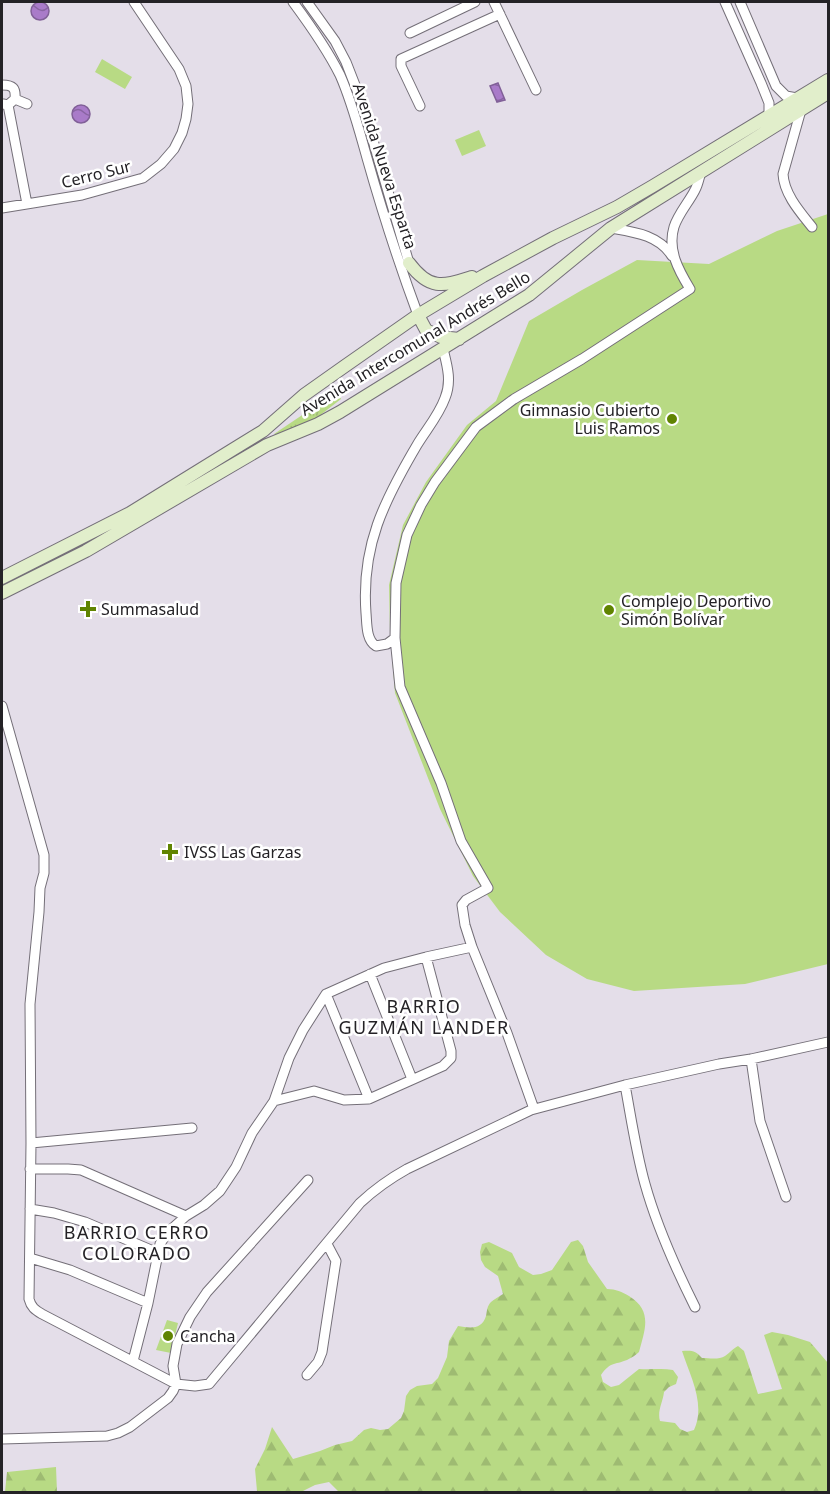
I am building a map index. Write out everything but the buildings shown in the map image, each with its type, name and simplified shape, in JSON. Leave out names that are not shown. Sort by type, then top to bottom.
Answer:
[{"type":"main road","name":"Avenida Intercomunal Andrés Bello","points":[[2,593],[96,546],[267,445],[318,424],[340,412],[443,349],[529,295],[611,228],[701,172],[799,104],[828,80]]},
{"type":"main road","name":"Avenida Intercomunal Andrés Bello","points":[[2,578],[130,513],[232,450],[262,431],[304,395],[418,315],[488,273],[616,207],[769,116],[828,93]]},
{"type":"main road","points":[[409,263],[422,277],[433,284],[447,285],[488,273]]},
{"type":"main road","points":[[418,315],[426,330],[441,337],[459,339]]},
{"type":"street","name":"Cerro Sur","points":[[2,208],[82,195],[142,178],[161,164],[174,148],[186,119],[188,104],[186,86],[178,69],[134,2]]},
{"type":"street","name":"Avenida Nueva Esparta","points":[[293,2],[331,59],[355,112],[367,158],[418,315]]},
{"type":"street","name":"Avenida Nueva Esparta","points":[[308,2],[334,41],[353,77],[409,263]]},
{"type":"street","points":[[410,33],[475,2]]},
{"type":"street","points":[[494,2],[536,90]]},
{"type":"street","points":[[725,2],[769,103],[769,116]]},
{"type":"street","points":[[740,2],[776,86],[799,104],[783,182],[799,211],[812,227]]},
{"type":"street","points":[[420,106],[401,66],[401,58],[500,14]]},
{"type":"street","points":[[2,85],[13,87],[16,92],[8,103],[27,204]]},
{"type":"street","points":[[8,103],[27,104]]},
{"type":"street","points":[[673,258],[673,228],[696,188],[701,172]]},
{"type":"street","points":[[534,1109],[465,925],[462,905],[466,900],[488,888],[461,841],[441,783],[400,687],[395,638],[396,583],[407,535],[421,505],[455,453],[476,427],[514,399],[690,290],[667,248],[657,240],[636,232],[611,228]]},
{"type":"street","points":[[395,638],[382,646],[371,643],[365,597],[367,562],[375,529],[386,504],[445,399],[449,384],[443,349]]},
{"type":"street","points":[[2,706],[44,855],[30,1004],[29,1299],[36,1311],[176,1384],[195,1386],[209,1384],[360,1203],[390,1178],[534,1109],[625,1084],[828,1042]]},
{"type":"street","points":[[133,1361],[160,1244],[167,1233],[186,1216],[204,1205],[220,1191],[236,1167],[252,1133],[274,1101],[303,1030],[326,994],[370,974],[426,957],[472,947]]},
{"type":"street","points":[[274,1101],[314,1091],[344,1100],[369,1099],[443,1066],[451,1058],[451,1051],[426,957]]},
{"type":"street","points":[[370,974],[412,1079]]},
{"type":"street","points":[[326,994],[369,1099]]},
{"type":"street","points":[[751,1059],[760,1121],[786,1197]]},
{"type":"street","points":[[625,1084],[649,1199],[673,1264],[694,1307]]},
{"type":"street","points":[[31,1143],[192,1128]]},
{"type":"street","points":[[30,1170],[81,1170],[186,1216]]},
{"type":"street","points":[[2,1439],[107,1436],[130,1427],[168,1398],[176,1384],[173,1366],[177,1344],[189,1317],[207,1292],[308,1180]]},
{"type":"street","points":[[30,1209],[85,1222],[158,1253]]},
{"type":"street","points":[[307,1375],[318,1362],[321,1352],[336,1261],[327,1244]]},
{"type":"street","points":[[30,1258],[70,1270],[148,1303]]},
{"type":"green space","points":[[102,59],[132,77],[125,89],[95,72]]},
{"type":"green space","points":[[479,130],[486,146],[462,156],[455,140]]},
{"type":"green space","name":"Complejo Deportivo Simón Bolívar","points":[[828,214],[828,964],[745,984],[634,991],[587,979],[546,955],[500,912],[473,876],[440,809],[395,693],[389,585],[403,525],[426,482],[467,425],[496,401],[529,321],[637,260],[709,264],[777,231]]},
{"type":"green space","points":[[338,391],[341,399],[314,420],[278,437],[274,434]]},
{"type":"green space","points":[[578,1240],[583,1246],[588,1262],[607,1289],[629,1296],[642,1308],[644,1314],[645,1328],[639,1352],[607,1368],[601,1375],[603,1382],[611,1387],[619,1385],[639,1369],[673,1370],[678,1377],[676,1384],[664,1392],[660,1421],[675,1423],[687,1432],[694,1430],[698,1400],[682,1351],[694,1351],[702,1358],[717,1358],[725,1356],[738,1346],[744,1351],[758,1394],[782,1389],[764,1335],[772,1332],[810,1342],[828,1363],[828,1492],[339,1492],[329,1482],[315,1485],[301,1492],[257,1491],[255,1469],[272,1427],[293,1459],[352,1441],[364,1430],[388,1429],[401,1418],[406,1396],[410,1390],[417,1386],[432,1384],[438,1378],[447,1357],[449,1341],[458,1326],[471,1327],[482,1324],[490,1304],[503,1294],[498,1276],[485,1267],[481,1260],[482,1244],[489,1242],[512,1253],[519,1267],[533,1275],[552,1270],[571,1242]]},
{"type":"green space","name":"Cancha","points":[[167,1320],[178,1323],[171,1353],[156,1350]]},
{"type":"green space","points":[[56,1467],[57,1492],[5,1492],[7,1472]]},
{"type":"water","points":[[40,2],[46,5],[49,11],[46,17],[40,20],[34,17],[31,11],[34,5]]},
{"type":"water","points":[[498,83],[505,100],[497,102],[490,86]]},
{"type":"water","points":[[81,105],[87,108],[90,114],[87,120],[81,123],[75,120],[72,114],[75,108]]},
{"type":"place","name":"Gimnasio Cubierto Luis Ramos","points":[[672,419]]},
{"type":"place","name":"Summasalud","points":[[88,609]]},
{"type":"place","name":"Complejo Deportivo Simón Bolívar","points":[[609,610]]},
{"type":"place","name":"IVSS Las Garzas","points":[[170,852]]},
{"type":"place","name":"Cancha","points":[[168,1336]]},
{"type":"district","name":"BARRIO GUZMÁN LANDER","points":[[424,1016]]},
{"type":"district","name":"BARRIO CERRO COLORADO","points":[[137,1242]]}]
